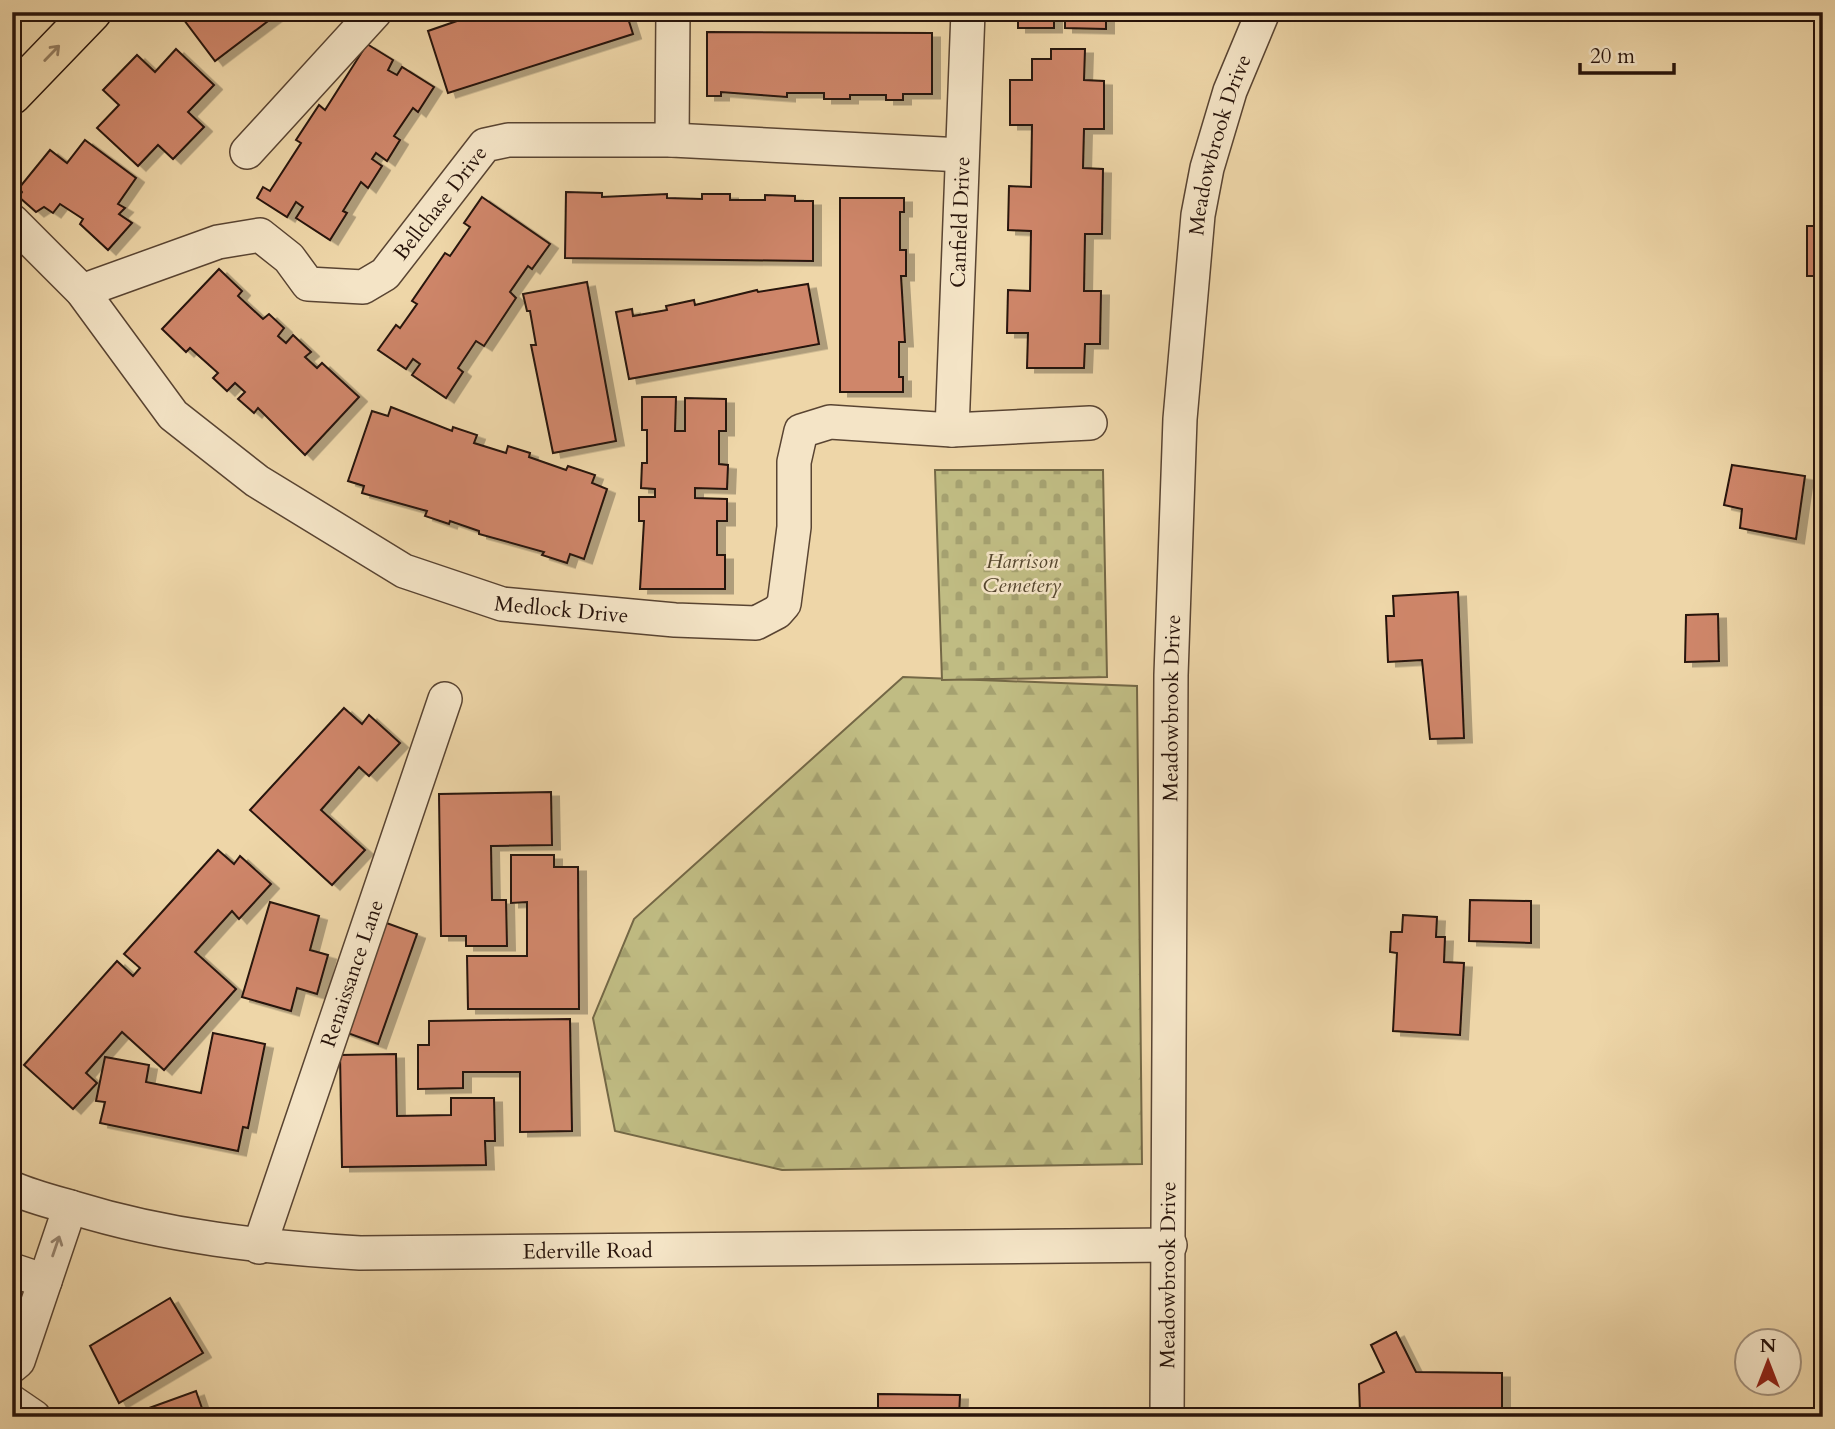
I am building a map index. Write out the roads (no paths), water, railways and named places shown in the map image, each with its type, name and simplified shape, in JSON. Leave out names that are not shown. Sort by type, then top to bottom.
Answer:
[{"type":"main road","points":[[12,95],[92,12]]},
{"type":"street","points":[[247,152],[375,12]]},
{"type":"street","points":[[672,140],[673,12]]},
{"type":"street","name":"Canfield Drive","points":[[951,430],[968,12]]},
{"type":"street","name":"Meadowbrook Drive","points":[[1167,1417],[1171,675],[1180,419],[1198,215],[1207,168],[1230,91],[1263,12]]},
{"type":"street","name":"Bellchase Drive","points":[[82,291],[218,242],[260,235],[289,258],[308,284],[363,287],[385,274],[485,145],[508,140],[672,140],[962,155]]},
{"type":"street","name":"Medlock Drive","points":[[12,221],[82,291],[173,415],[257,481],[404,571],[502,604],[675,620],[755,623],[777,612],[785,604],[794,527],[794,462],[801,430],[830,422],[951,430],[1090,423]]},
{"type":"street","name":"Renaissance Lane","points":[[259,1247],[445,699]]},
{"type":"street","name":"Ederville Road","points":[[15,1198],[70,1207],[183,1236],[259,1247],[360,1253],[1170,1245]]},
{"type":"street","points":[[12,1366],[18,1362],[70,1207]]},
{"type":"street","points":[[12,1270],[45,1281]]},
{"type":"street","points":[[12,1402],[34,1417]]},
{"type":"park label","name":"Harrison Cemetery","points":[[1022,573]]}]
